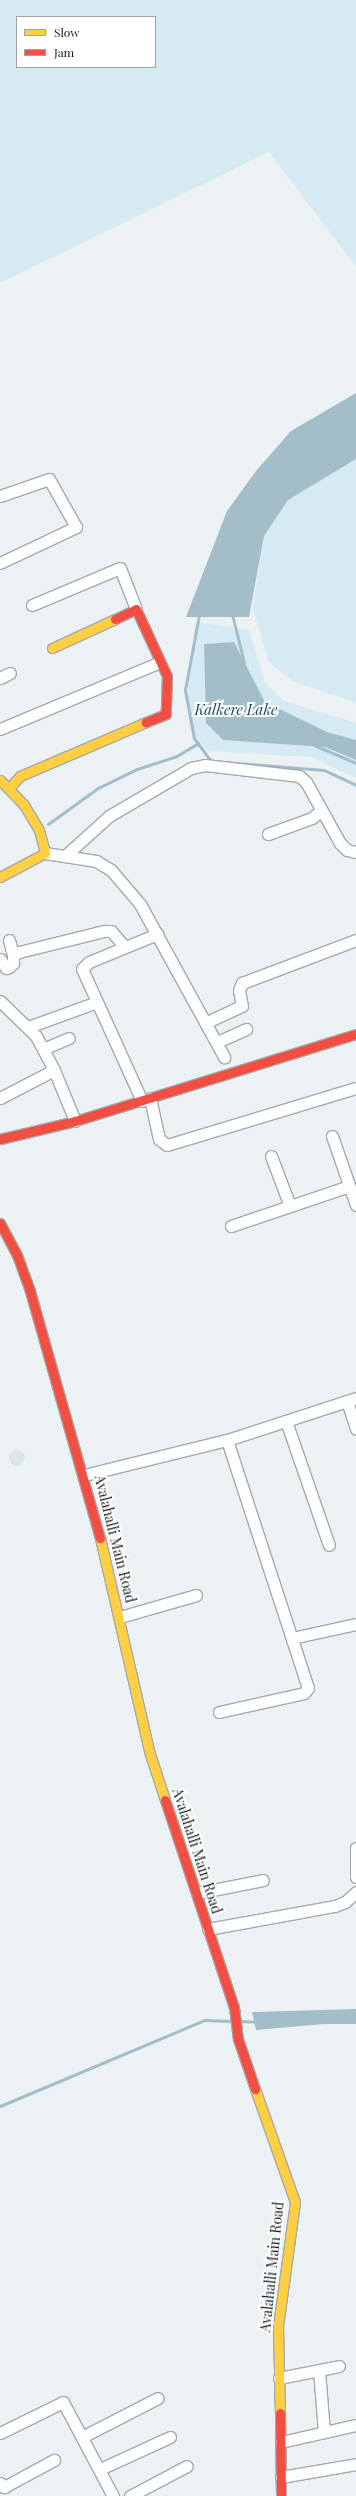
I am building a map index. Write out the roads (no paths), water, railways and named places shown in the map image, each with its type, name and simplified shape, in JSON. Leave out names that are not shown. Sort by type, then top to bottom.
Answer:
[{"type":"main road","points":[[9,788],[20,776],[166,714],[167,676],[136,610],[52,648]]},
{"type":"main road","points":[[0,780],[24,805],[39,830],[45,853],[0,877]]},
{"type":"main road","points":[[0,1139],[75,1121],[356,1034]]},
{"type":"main road","name":"Avalahalli Main Road","points":[[0,1223],[17,1255],[27,1284],[84,1475],[120,1617],[149,1751],[234,2007],[238,2039],[295,2202],[278,2326],[282,2496]]},
{"type":"street","points":[[0,496],[49,479],[76,527],[0,563]]},
{"type":"street","points":[[32,605],[120,568],[136,610]]},
{"type":"street","points":[[0,729],[160,662]]},
{"type":"street","points":[[0,678],[10,673]]},
{"type":"street","points":[[66,855],[109,816],[201,765],[299,776],[306,782],[340,843],[347,850],[356,852]]},
{"type":"street","points":[[268,834],[312,818],[321,810]]},
{"type":"street","points":[[45,853],[66,855],[96,861],[111,870],[140,904],[207,1022],[224,1057]]},
{"type":"street","points":[[13,956],[104,931],[111,931],[125,947]]},
{"type":"street","points":[[157,934],[83,966],[83,973],[96,1002],[146,1099],[159,1139],[167,1145],[356,1088]]},
{"type":"street","points":[[0,959],[6,968],[13,963],[9,940]]},
{"type":"street","points":[[207,1022],[242,1006],[239,990],[242,983],[356,940]]},
{"type":"street","points":[[28,1027],[96,1002]]},
{"type":"street","points":[[1,1006],[28,1027],[43,1049],[54,1070],[75,1121]]},
{"type":"street","points":[[217,1042],[246,1029]]},
{"type":"street","points":[[43,1049],[69,1038]]},
{"type":"street","points":[[0,1098],[54,1070]]},
{"type":"street","points":[[332,1136],[356,1205]]},
{"type":"street","points":[[271,1156],[290,1206]]},
{"type":"street","points":[[231,1226],[349,1186]]},
{"type":"street","points":[[84,1475],[227,1440],[352,1399],[356,1429]]},
{"type":"street","points":[[286,1421],[329,1545]]},
{"type":"street","points":[[219,1712],[307,1691],[292,1638],[227,1440]]},
{"type":"street","points":[[120,1617],[196,1595]]},
{"type":"street","points":[[292,1638],[356,1624]]},
{"type":"street","points":[[356,1848],[356,1878]]},
{"type":"street","points":[[197,1893],[263,1880]]},
{"type":"street","points":[[208,1929],[335,1906],[345,1902],[356,1892]]},
{"type":"street","points":[[279,2378],[339,2366]]},
{"type":"street","points":[[319,2370],[324,2432]]},
{"type":"street","points":[[82,2437],[158,2398]]},
{"type":"street","points":[[0,2433],[63,2402],[113,2496]]},
{"type":"street","points":[[280,2442],[356,2425]]},
{"type":"street","points":[[100,2470],[170,2437]]},
{"type":"street","points":[[0,2483],[4,2487],[54,2460]]},
{"type":"street","points":[[281,2477],[356,2464]]},
{"type":"street","points":[[130,2496],[187,2466]]},
{"type":"water","points":[[356,393],[356,459],[288,500],[264,536],[249,617],[186,617],[227,511],[256,471],[291,431]]},
{"type":"water","name":"Kalkere Lake","points":[[234,642],[265,702],[327,732],[356,740],[356,760],[325,747],[223,740],[206,723],[204,644]]},
{"type":"water","points":[[356,2009],[356,2024],[324,2024],[256,2030],[252,2012]]},
{"type":"waterway","points":[[232,614],[244,663]]},
{"type":"waterway","points":[[199,615],[185,690],[194,738],[211,761],[214,761]]},
{"type":"waterway","points":[[48,824],[98,788],[137,769],[175,757],[198,743]]},
{"type":"waterway","points":[[314,745],[356,763]]},
{"type":"waterway","points":[[225,762],[324,770],[356,785]]},
{"type":"waterway","points":[[0,2106],[205,2020],[231,2021]]},
{"type":"waterway","points":[[240,2021],[257,2022]]}]
